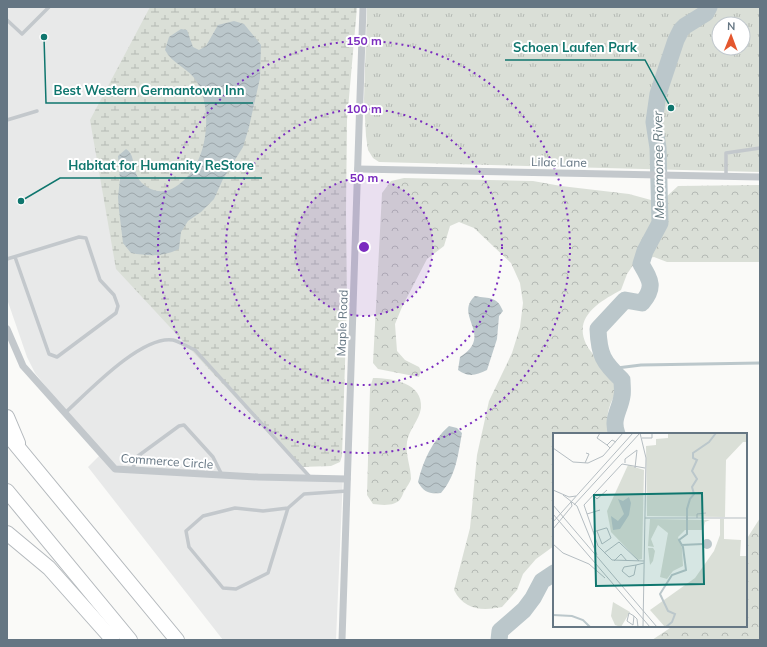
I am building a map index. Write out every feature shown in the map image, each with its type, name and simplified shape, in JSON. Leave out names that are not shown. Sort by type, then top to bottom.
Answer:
[{"type":"highway","points":[[7,417],[22,453]]},
{"type":"highway","points":[[7,434],[178,640]]},
{"type":"highway","points":[[7,491],[130,640]]},
{"type":"highway","points":[[7,533],[49,568],[113,640]]},
{"type":"street","name":"Maple Road","points":[[342,640],[363,7]]},
{"type":"street","name":"Lilac Lane","points":[[358,169],[672,174],[760,177]]},
{"type":"street","name":"Commerce Circle","points":[[7,329],[23,366],[115,469],[222,475],[347,479]]},
{"type":"lane","points":[[7,20],[22,34],[48,7]]},
{"type":"lane","points":[[7,120],[37,111]]},
{"type":"lane","points":[[726,176],[726,153],[760,148]]},
{"type":"lane","points":[[7,259],[79,237],[86,238],[100,280],[114,295],[118,306],[116,313],[57,357],[49,354],[15,257]]},
{"type":"lane","points":[[65,413],[125,358],[152,343],[172,340],[195,350],[310,478]]},
{"type":"lane","points":[[132,470],[138,456],[179,426],[184,425],[213,457],[222,475]]},
{"type":"lane","points":[[288,508],[263,511],[235,508],[203,516],[186,531],[189,547],[223,588],[236,589],[268,573],[288,508],[304,494],[347,491]]},
{"type":"shaded area","points":[[7,7],[150,7],[149,11],[207,347],[306,475],[343,476],[336,640],[223,640],[88,467],[100,455],[35,373],[27,357],[7,299]]},
{"type":"green space","points":[[150,7],[357,7],[347,120],[347,302],[342,456],[340,462],[331,466],[300,467],[116,269],[90,120]]},
{"type":"green space","points":[[367,7],[760,7],[760,172],[379,162],[373,158],[368,150],[364,99]]},
{"type":"green space","points":[[404,178],[533,181],[629,194],[651,200],[665,198],[678,186],[760,185],[760,262],[667,262],[654,257],[636,261],[627,274],[621,290],[605,299],[591,311],[586,318],[583,325],[583,334],[586,344],[606,369],[617,390],[608,412],[608,423],[612,433],[553,433],[553,547],[536,559],[523,574],[517,590],[502,607],[487,609],[474,608],[463,602],[454,590],[470,528],[477,455],[489,401],[512,353],[520,327],[523,303],[520,283],[511,263],[474,228],[459,222],[450,226],[444,246],[427,259],[402,307],[395,324],[397,351],[405,360],[419,367],[421,371],[419,377],[378,369],[373,363],[382,193],[391,181]]},
{"type":"green space","points":[[373,378],[398,381],[412,388],[417,393],[421,408],[407,442],[411,479],[399,501],[388,505],[373,504],[367,495],[370,388]]},
{"type":"green space","points":[[760,518],[760,640],[652,640],[672,627],[747,627],[747,538]]},
{"type":"water","points":[[234,21],[244,24],[261,45],[260,78],[243,147],[223,179],[214,199],[201,212],[188,221],[181,232],[179,249],[173,252],[155,255],[131,253],[123,243],[118,197],[120,179],[118,156],[126,149],[132,156],[136,172],[141,182],[147,187],[157,191],[166,191],[183,181],[191,172],[198,161],[203,148],[206,120],[202,93],[194,77],[172,59],[165,50],[169,37],[181,29],[187,30],[193,47],[199,50],[206,46],[218,25]]},
{"type":"water","points":[[475,296],[495,300],[501,306],[503,311],[499,316],[497,339],[487,370],[469,375],[458,370],[460,357],[470,349],[474,341],[474,333],[468,311],[469,303]]},
{"type":"water","points":[[449,426],[457,428],[462,433],[456,465],[450,480],[441,493],[430,493],[425,491],[418,482],[420,474],[433,445]]},
{"type":"waterway","name":"Menomonee River","points":[[617,433],[615,419],[622,396],[622,380],[610,368],[603,358],[598,329],[625,300],[642,303],[649,293],[649,280],[641,264],[645,251],[660,223],[658,148],[654,122],[658,94],[676,40],[681,30],[706,13],[709,7]]},
{"type":"waterway","points":[[608,366],[617,368],[641,365],[760,363]]},
{"type":"waterway","name":"Menomonee River","points":[[499,640],[500,631],[524,610],[533,598],[542,581],[553,574]]},
{"type":"place","name":"Best Western Germantown Inn","points":[[44,37]]},
{"type":"place","name":"Schoen Laufen Park","points":[[671,108]]},
{"type":"place","name":"Habitat for Humanity ReStore","points":[[21,201]]}]
